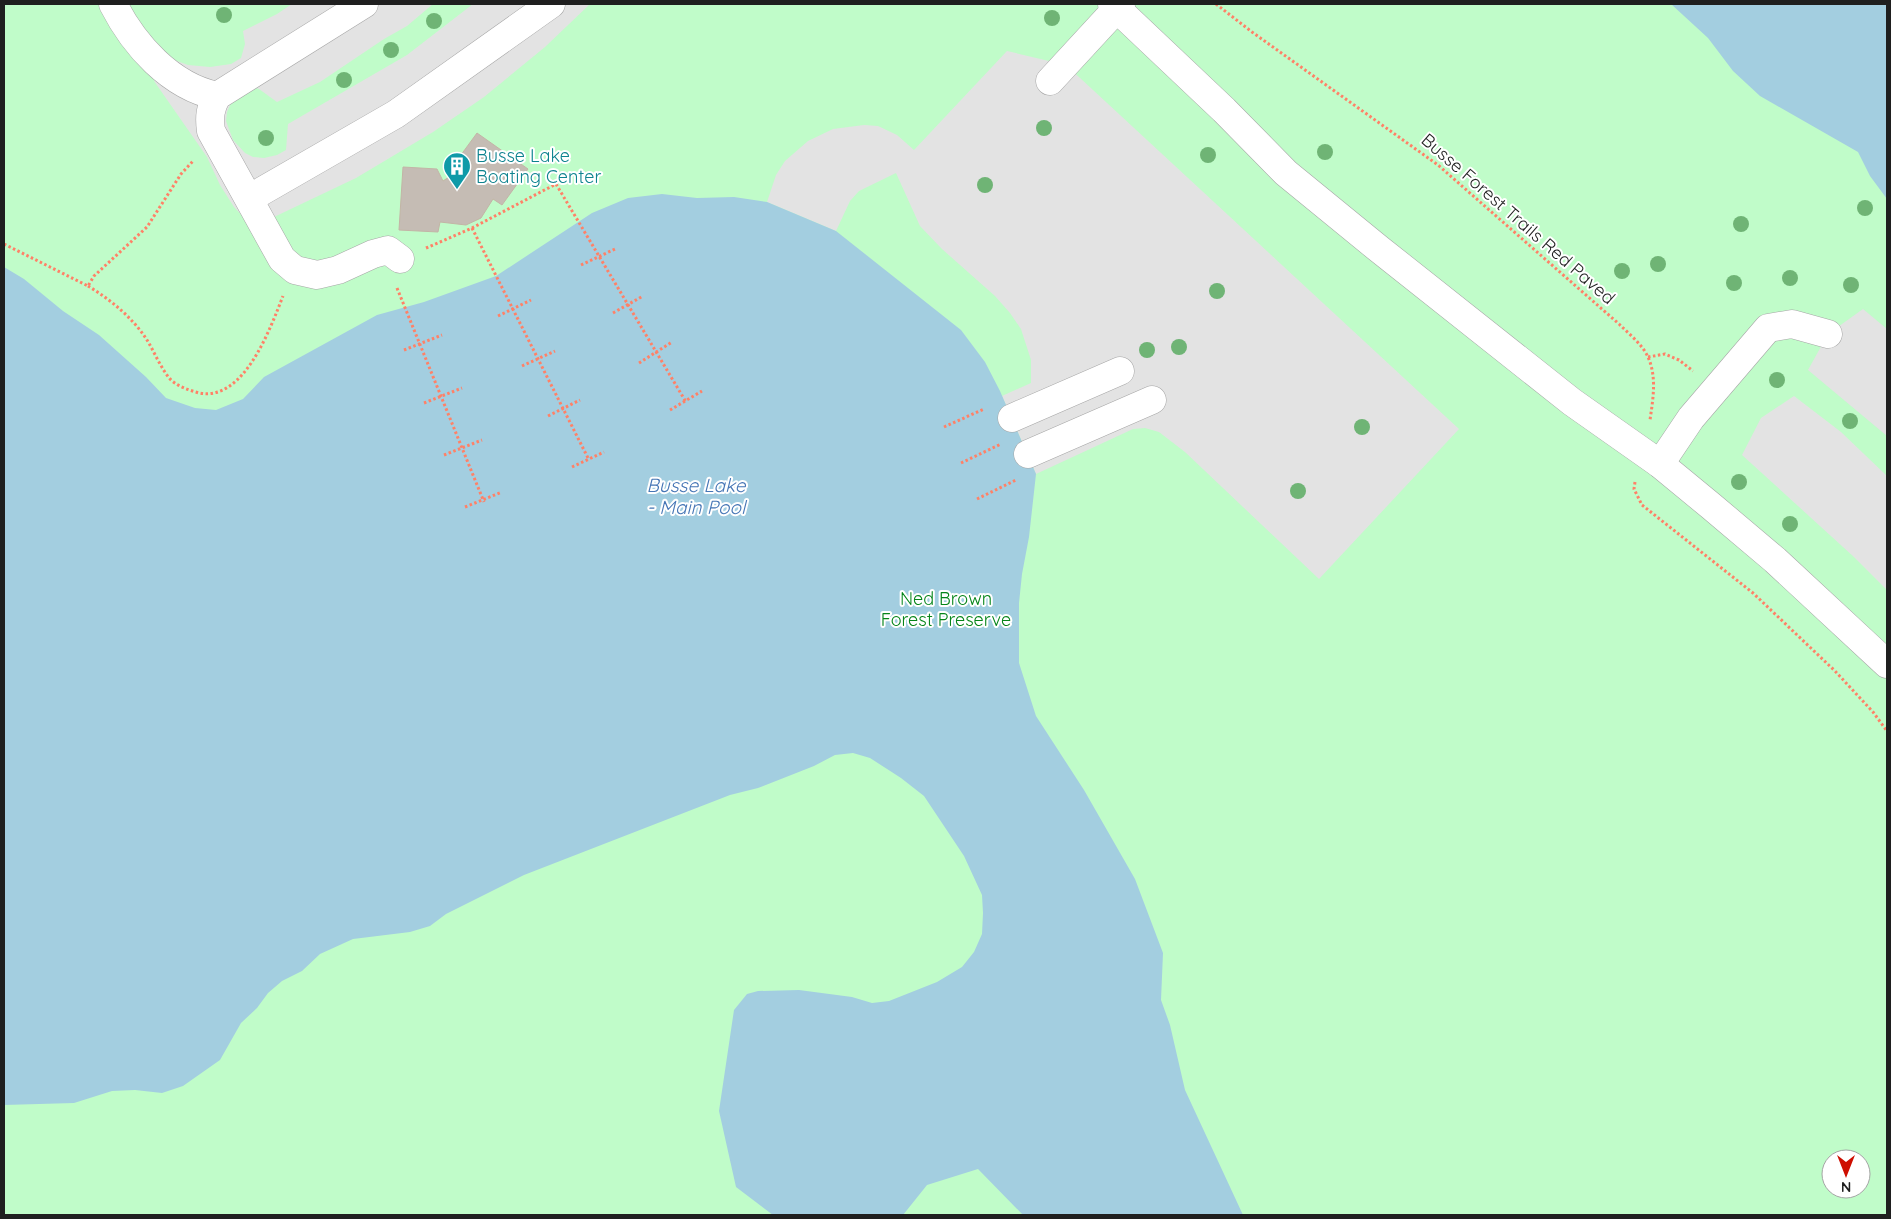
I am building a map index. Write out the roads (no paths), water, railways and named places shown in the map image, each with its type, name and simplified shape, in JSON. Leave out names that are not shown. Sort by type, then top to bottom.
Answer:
[{"type":"lane","points":[[113,4],[134,38],[162,68],[200,92],[217,96]]},
{"type":"lane","points":[[364,4],[217,96],[211,106],[211,131],[250,198],[282,259],[295,270],[317,275],[338,270],[373,254],[388,250],[394,262]]},
{"type":"lane","points":[[250,198],[396,114],[551,4]]},
{"type":"lane","points":[[1050,81],[1117,5],[1286,173],[1572,402],[1660,464],[1775,560],[1887,664]]},
{"type":"lane","points":[[1660,464],[1691,418],[1768,328],[1792,324],[1828,334]]},
{"type":"lane","points":[[1012,418],[1120,370]]},
{"type":"lane","points":[[1028,454],[1152,400]]},
{"type":"water","points":[[1671,4],[1887,4],[1887,199],[1870,176],[1858,152],[1760,96],[1733,71],[1708,38]]},
{"type":"water","name":"Busse Lake - Main Pool","points":[[662,194],[697,198],[734,197],[767,202],[836,231],[961,330],[985,362],[1000,391],[1036,474],[1019,603],[1019,663],[1036,716],[1084,790],[1135,879],[1163,953],[1161,1000],[1170,1025],[1185,1090],[1243,1215],[1023,1215],[978,1169],[927,1185],[903,1215],[773,1215],[736,1187],[719,1111],[734,1010],[747,994],[758,991],[799,990],[852,997],[872,1003],[889,1001],[937,982],[962,967],[974,952],[982,934],[982,895],[964,856],[924,796],[870,758],[853,753],[835,755],[814,766],[758,788],[730,795],[524,875],[446,914],[430,926],[410,932],[353,939],[320,954],[302,971],[282,981],[268,993],[257,1008],[241,1023],[220,1060],[183,1086],[162,1093],[135,1090],[112,1091],[74,1103],[4,1105],[4,267],[24,279],[63,311],[99,335],[146,377],[166,398],[195,408],[216,410],[243,399],[264,377],[377,315],[424,302],[496,276],[592,213],[628,198]]},
{"type":"place","name":"Busse Lake Boating Center","points":[[457,190]]},
{"type":"park label","name":"Ned Brown Forest Preserve","points":[[946,609]]}]
